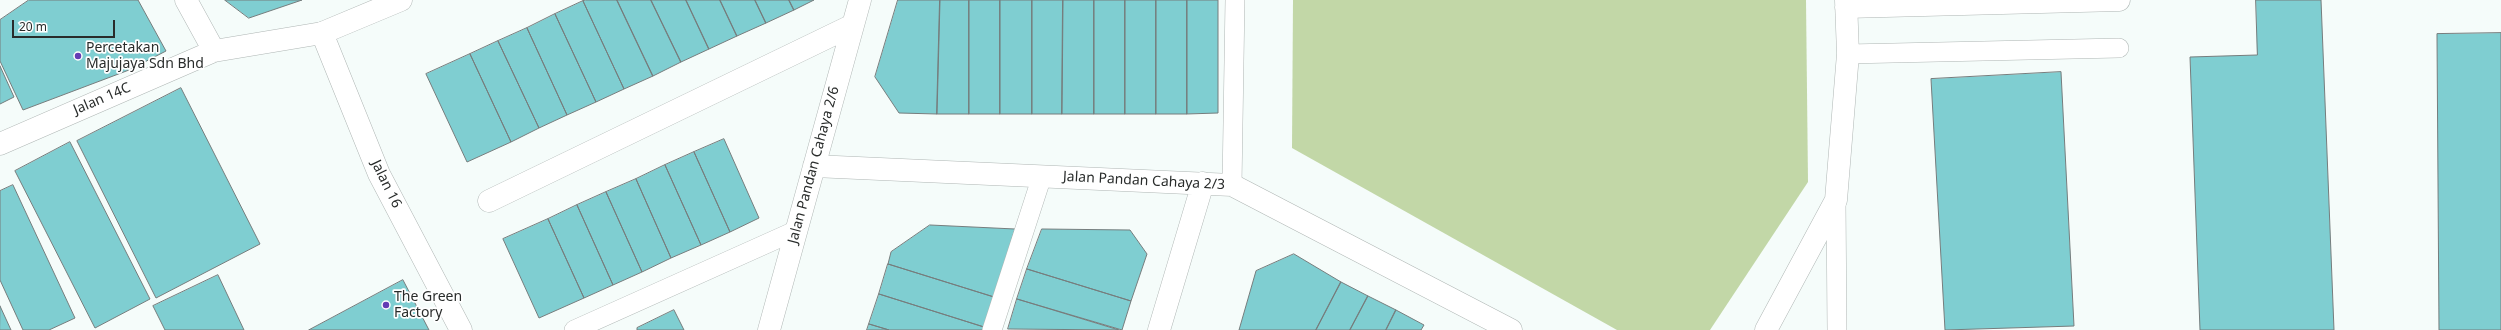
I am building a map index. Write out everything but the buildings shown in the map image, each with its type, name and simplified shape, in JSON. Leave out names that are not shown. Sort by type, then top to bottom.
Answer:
[{"type":"street","points":[[186,0],[214,51]]},
{"type":"street","name":"Jalan Pandan Cahaya 2/6","points":[[769,330],[860,0]]},
{"type":"street","points":[[1766,330],[1836,200],[1848,54],[1846,3],[2119,0]]},
{"type":"street","name":"Jalan 14C","points":[[0,144],[214,51],[322,33],[393,2]]},
{"type":"street","points":[[489,201],[853,25]]},
{"type":"street","name":"Jalan 16","points":[[322,33],[379,174],[461,330]]},
{"type":"street","name":"Jalan Pandan Cahaya 2/3","points":[[814,166],[1232,185],[1511,330]]},
{"type":"street","points":[[1161,329],[1203,183]]},
{"type":"lane","points":[[1232,185],[1235,0]]},
{"type":"lane","points":[[1848,54],[2119,48]]},
{"type":"lane","points":[[992,330],[1042,176]]},
{"type":"lane","points":[[1836,200],[1837,330]]},
{"type":"lane","points":[[574,330],[796,230]]},
{"type":"green space","points":[[1293,0],[1806,0],[1808,182],[1710,330],[1617,330],[1292,148]]},
{"type":"place","name":"Percetakan Majujaya Sdn Bhd","points":[[78,56]]},
{"type":"place","name":"The Green Factory","points":[[386,305]]}]
